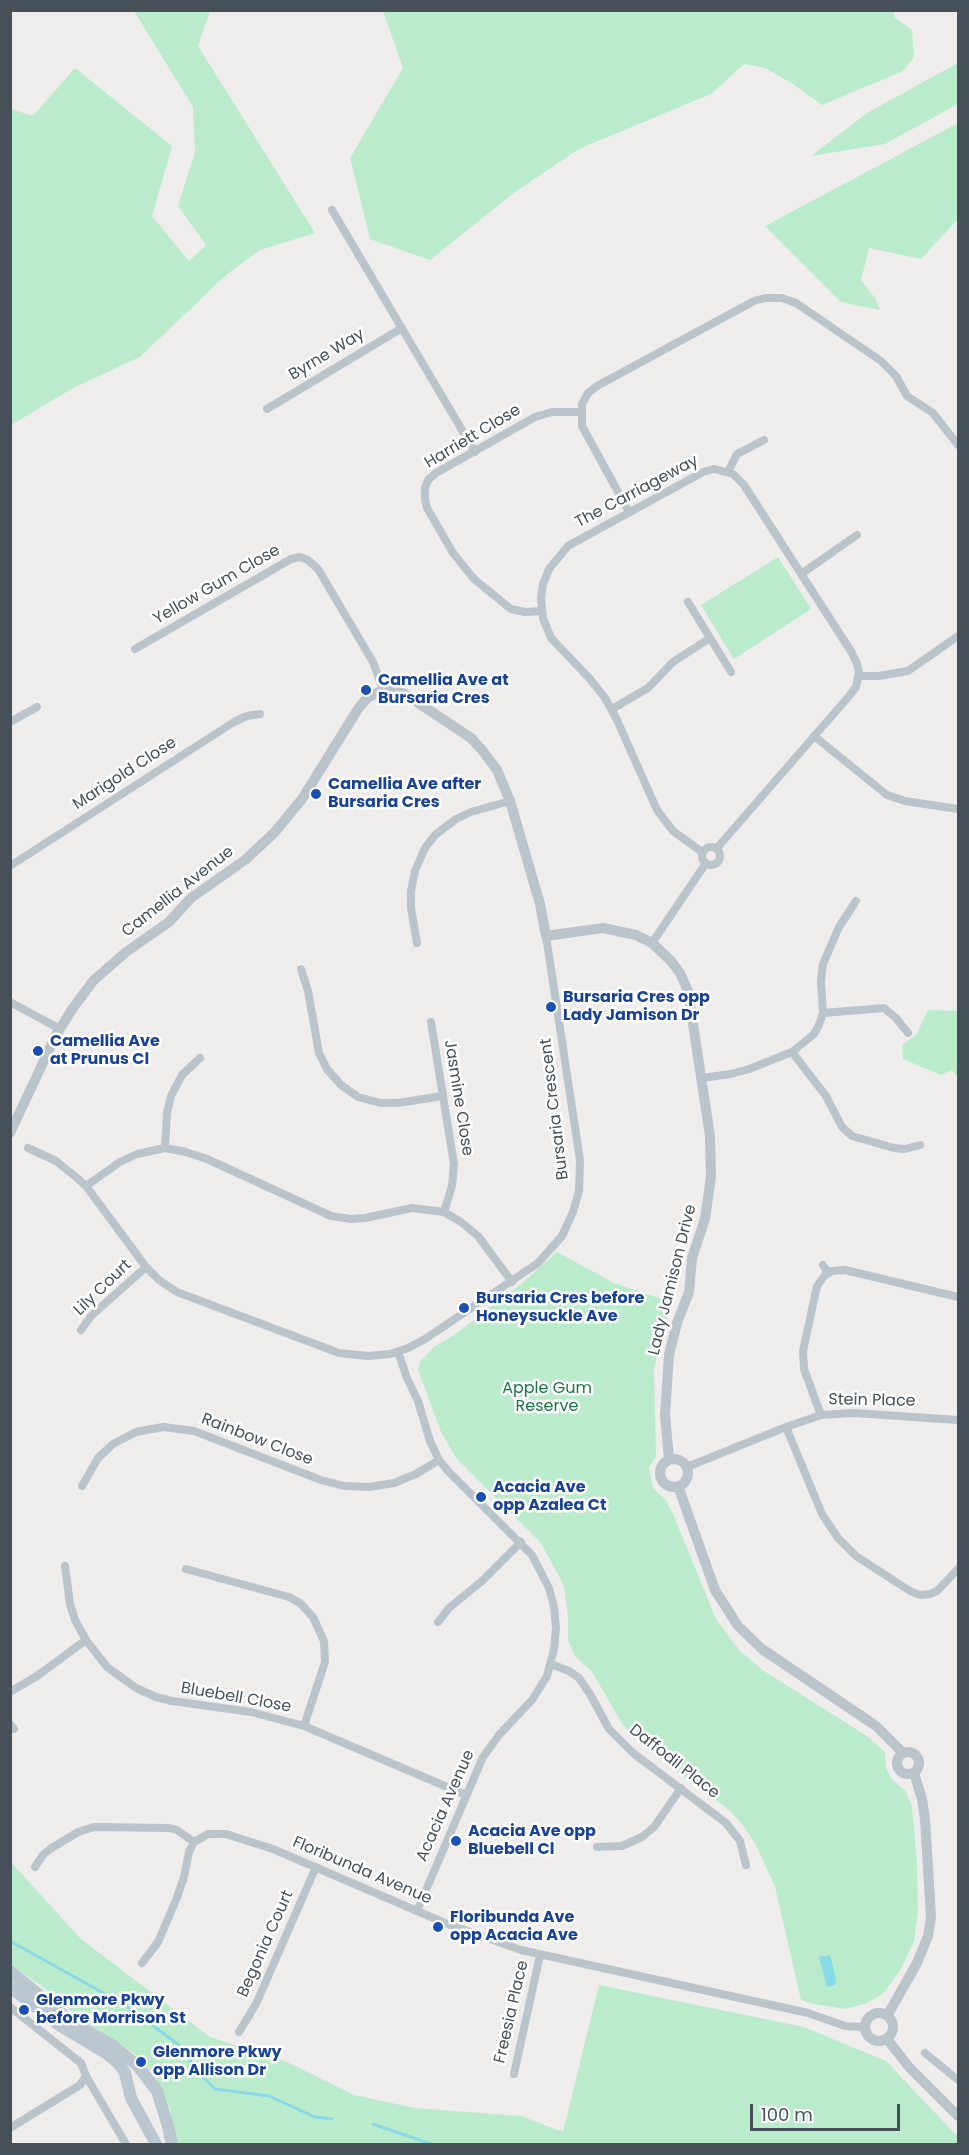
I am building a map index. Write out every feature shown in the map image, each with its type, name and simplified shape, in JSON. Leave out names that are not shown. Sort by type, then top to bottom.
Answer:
[{"type":"main road","points":[[10,1971],[72,2022],[118,2049],[137,2066],[157,2091],[172,2145]]},
{"type":"main road","points":[[10,1987],[59,2025],[112,2057],[119,2064],[124,2070],[131,2098],[156,2145]]},
{"type":"street","points":[[332,210],[474,452]]},
{"type":"street","points":[[629,512],[583,429],[582,404],[588,393],[754,301],[777,297],[796,303],[881,361],[896,376],[907,396],[933,412],[958,445]]},
{"type":"street","name":"Byrne Way","points":[[267,409],[402,328]]},
{"type":"street","name":"Harriett Close","points":[[542,611],[525,612],[511,609],[483,588],[459,562],[427,508],[424,492],[432,476],[542,415],[552,412],[581,412]]},
{"type":"street","points":[[717,848],[850,695],[858,676],[855,658],[744,485],[738,477],[728,472],[737,454],[764,440]]},
{"type":"street","name":"The Carriageway","points":[[702,852],[674,831],[657,810],[612,710],[590,679],[554,643],[542,611],[543,584],[558,556],[573,543],[703,472],[714,469],[728,472]]},
{"type":"street","points":[[801,574],[857,535]]},
{"type":"street","name":"Yellow Gum Close","points":[[135,649],[291,559],[300,557],[318,569],[373,662],[383,690]]},
{"type":"street","points":[[688,602],[731,672]]},
{"type":"street","points":[[858,676],[879,676],[908,671],[958,636]]},
{"type":"street","points":[[612,710],[648,688],[673,662],[710,638]]},
{"type":"street","name":"Bursaria Crescent","points":[[28,1148],[66,1168],[86,1186],[146,1267],[165,1284],[184,1295],[329,1350],[358,1356],[398,1352],[425,1339],[538,1263],[562,1236],[573,1212],[580,1180],[580,1160],[540,904],[510,801],[497,770],[476,743],[405,694],[383,690]]},
{"type":"street","name":"Camellia Avenue","points":[[10,1133],[72,1008],[102,972],[169,922],[191,898],[245,860],[274,832],[302,799],[364,700],[383,690]]},
{"type":"street","points":[[10,723],[37,707]]},
{"type":"street","name":"Marigold Close","points":[[10,866],[234,722],[247,716],[260,714]]},
{"type":"street","points":[[814,736],[886,795],[905,801],[958,809]]},
{"type":"street","points":[[417,943],[411,908],[411,891],[415,871],[425,848],[435,835],[456,819],[471,812],[510,801]]},
{"type":"street","points":[[709,846],[717,848],[720,854],[717,862],[712,865],[702,859],[702,852],[709,846]]},
{"type":"street","points":[[652,943],[706,863]]},
{"type":"street","points":[[702,1078],[739,1073],[792,1052],[814,1034],[823,1013],[821,981],[823,964],[839,927],[856,901]]},
{"type":"street","name":"Lady Jamison Drive","points":[[546,936],[603,928],[628,932],[652,943],[676,967],[688,991],[710,1136],[711,1184],[705,1220],[692,1258],[688,1292],[669,1355],[665,1416],[669,1459]]},
{"type":"street","points":[[301,969],[308,991],[320,1053],[327,1069],[341,1085],[358,1097],[381,1103],[398,1103],[442,1096]]},
{"type":"street","points":[[10,1002],[60,1029]]},
{"type":"street","points":[[823,1013],[884,1008],[908,1033]]},
{"type":"street","name":"Jasmine Close","points":[[431,1022],[454,1170],[444,1212]]},
{"type":"street","points":[[792,1052],[826,1096],[842,1127],[852,1136],[862,1141],[894,1148],[905,1149],[920,1145]]},
{"type":"street","points":[[165,1148],[167,1113],[171,1096],[182,1075],[200,1058]]},
{"type":"street","points":[[86,1186],[129,1157],[165,1148],[186,1152],[207,1159],[331,1216],[358,1219],[412,1208],[444,1212],[478,1236],[512,1282]]},
{"type":"street","name":"Lily Court","points":[[81,1330],[91,1316],[146,1267]]},
{"type":"street","points":[[821,1415],[804,1369],[803,1351],[817,1286],[826,1269],[845,1270],[958,1297]]},
{"type":"street","name":"Acacia Avenue","points":[[398,1352],[418,1401],[430,1441],[440,1460],[448,1471],[521,1542],[544,1574],[553,1601],[556,1628],[551,1664],[540,1689],[499,1735],[483,1757],[417,1911]]},
{"type":"street","name":"Stein Place","points":[[687,1467],[821,1415],[854,1413],[958,1420]]},
{"type":"street","name":"Rainbow Close","points":[[82,1486],[92,1465],[105,1450],[128,1435],[155,1428],[171,1427],[194,1431],[321,1480],[344,1486],[369,1487],[394,1483],[440,1460]]},
{"type":"street","points":[[786,1427],[818,1506],[838,1538],[850,1551],[926,1599],[941,1588],[958,1569]]},
{"type":"street","points":[[669,1459],[681,1461],[687,1467],[686,1481],[678,1486],[669,1486],[660,1478],[662,1465],[669,1459]]},
{"type":"street","points":[[678,1486],[715,1590],[738,1626],[762,1648],[876,1726],[903,1753],[913,1753],[918,1757],[918,1768],[914,1773]]},
{"type":"street","points":[[438,1622],[449,1608],[482,1581],[521,1542]]},
{"type":"street","name":"Bluebell Close","points":[[65,1566],[70,1604],[75,1620],[86,1640],[97,1656],[136,1688],[172,1701],[251,1712],[304,1726],[466,1795]]},
{"type":"street","points":[[186,1569],[289,1597],[300,1603],[314,1617],[324,1641],[325,1662],[304,1726]]},
{"type":"street","points":[[10,1692],[37,1676],[86,1640]]},
{"type":"street","name":"Daffodil Place","points":[[551,1664],[579,1678],[614,1736],[633,1753],[716,1814],[732,1829],[742,1847],[746,1865]]},
{"type":"street","points":[[903,1753],[898,1758],[898,1768],[904,1773],[914,1773]]},
{"type":"street","points":[[887,2016],[921,1955],[928,1936],[931,1917],[925,1819],[914,1773]]},
{"type":"street","points":[[597,1847],[622,1846],[642,1838],[654,1827],[681,1788]]},
{"type":"street","points":[[35,1867],[50,1849],[78,1832],[94,1827],[170,1828],[194,1842],[189,1852],[176,1900],[158,1942],[142,1962]]},
{"type":"street","name":"Floribunda Avenue","points":[[194,1842],[207,1833],[226,1834],[265,1846],[495,1942],[540,1955],[808,2013],[845,2026],[866,2027]]},
{"type":"street","name":"Begonia Court","points":[[239,2032],[256,2004],[316,1867]]},
{"type":"street","name":"Freesia Place","points":[[513,2074],[540,1955]]},
{"type":"street","points":[[10,2007],[81,2063],[86,2076],[126,2145]]},
{"type":"street","points":[[875,2014],[887,2016],[892,2022],[893,2029],[887,2039],[875,2040],[868,2035],[866,2027],[868,2020],[875,2014]]},
{"type":"street","points":[[887,2039],[909,2067],[958,2116]]},
{"type":"street","points":[[924,2053],[958,2080]]},
{"type":"street","points":[[10,2128],[80,2085],[86,2076]]},
{"type":"green space","points":[[893,10],[895,18],[912,30],[914,57],[903,71],[822,105],[793,84],[765,68],[744,64],[711,94],[579,149],[515,192],[430,260],[370,239],[350,158],[403,68],[383,11]]},
{"type":"green space","points":[[134,11],[210,11],[198,46],[315,233],[260,250],[226,275],[140,357],[73,388],[11,425],[11,109],[33,116],[75,68],[172,146],[152,216],[189,261],[206,245],[178,206],[195,152],[193,107]]},
{"type":"green space","points":[[958,63],[958,104],[885,144],[811,156],[867,113]]},
{"type":"green space","points":[[958,123],[958,219],[921,259],[869,248],[861,280],[875,298],[880,310],[841,302],[765,226]]},
{"type":"green space","points":[[778,557],[811,609],[734,659],[701,605]]},
{"type":"green space","points":[[928,1010],[958,1011],[958,1078],[952,1070],[941,1075],[903,1059],[902,1045],[916,1035]]},
{"type":"green space","name":"Apple Gum Reserve","points":[[557,1252],[614,1283],[671,1302],[654,1369],[656,1457],[649,1467],[653,1488],[666,1500],[673,1514],[716,1619],[740,1651],[764,1671],[867,1736],[885,1752],[886,1768],[893,1781],[905,1790],[912,1806],[918,1912],[914,1941],[901,1969],[882,1995],[864,2004],[845,2009],[801,2000],[775,1887],[755,1843],[728,1809],[665,1763],[623,1725],[592,1672],[575,1656],[568,1640],[564,1586],[541,1543],[456,1458],[441,1432],[418,1370],[420,1361],[434,1347],[454,1335],[520,1285]]},
{"type":"green space","points":[[10,1861],[81,1939],[210,2037],[287,2062],[354,2095],[415,2108],[521,2116],[563,2132],[599,1985],[804,2027],[886,2061],[958,2137],[958,2144],[176,2144],[170,2109],[151,2071],[134,2053],[75,2015],[60,2000],[11,1964]]},
{"type":"water","points":[[830,1955],[836,1979],[835,1985],[827,1987],[819,1957]]},
{"type":"waterway","points":[[10,1941],[125,2005],[179,2045],[200,2074],[215,2089],[269,2096],[315,2117],[332,2119]]},
{"type":"waterway","points":[[373,2124],[431,2144]]},
{"type":"place","name":"Camellia Ave at Bursaria Cres","points":[[366,690]]},
{"type":"place","name":"Camellia Ave after Bursaria Cres","points":[[316,794]]},
{"type":"place","name":"Bursaria Cres opp Lady Jamison Dr","points":[[551,1007]]},
{"type":"place","name":"Camellia Ave at Prunus Cl","points":[[38,1051]]},
{"type":"place","name":"Bursaria Cres before Honeysuckle Ave","points":[[464,1308]]},
{"type":"place","name":"Acacia Ave opp Azalea Ct","points":[[481,1497]]},
{"type":"place","name":"Acacia Ave opp Bluebell Cl","points":[[456,1841]]},
{"type":"place","name":"Floribunda Ave opp Acacia Ave","points":[[438,1927]]},
{"type":"place","name":"Glenmore Pkwy before Morrison St","points":[[24,2010]]},
{"type":"place","name":"Glenmore Pkwy opp Allison Dr","points":[[141,2062]]}]
